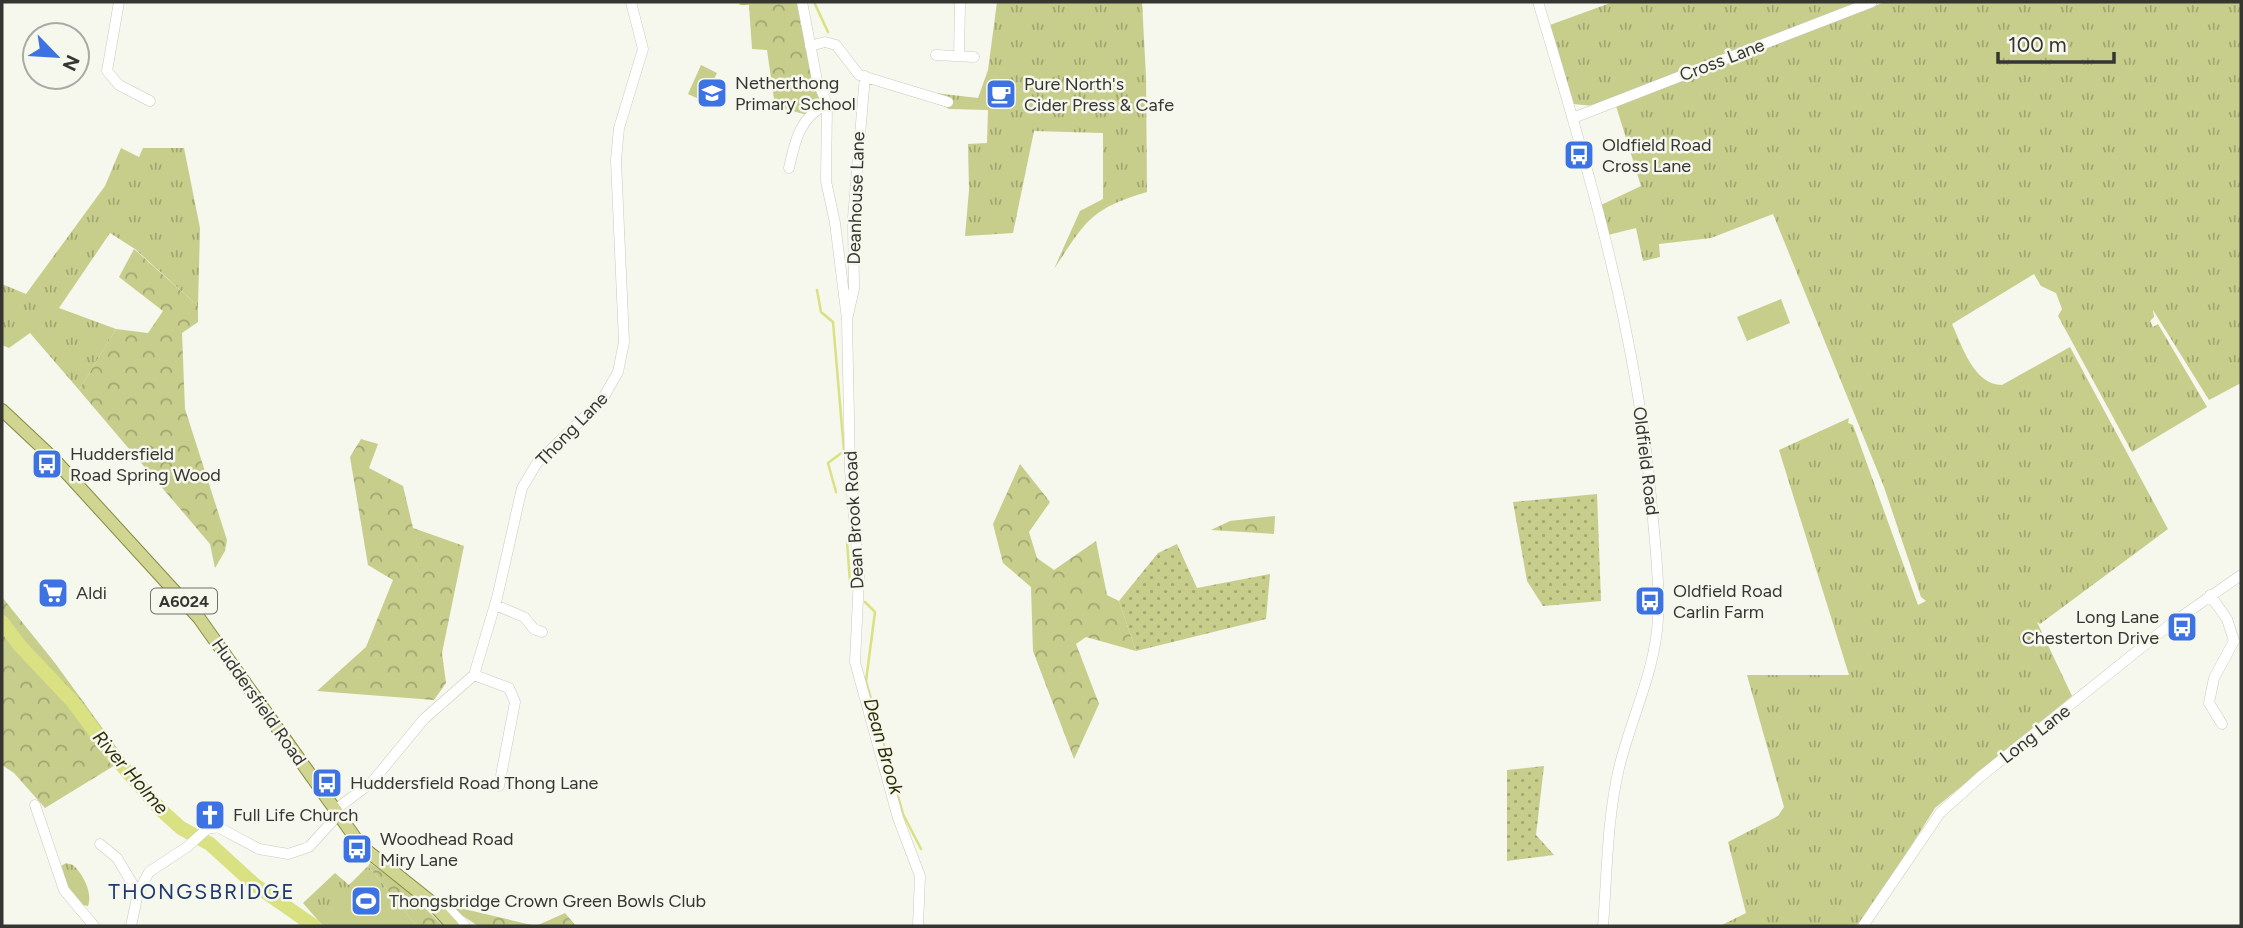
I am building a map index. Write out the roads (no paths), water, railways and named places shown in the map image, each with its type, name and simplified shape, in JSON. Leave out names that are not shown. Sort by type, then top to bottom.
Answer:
[{"type":"main road","name":"Huddersfield Road","points":[[2,410],[52,457],[200,618],[361,846],[430,901]]},
{"type":"main road","name":"A6024","points":[[430,901],[453,926]]},
{"type":"street","points":[[119,2],[107,71],[118,86],[150,101]]},
{"type":"street","name":"Thong Lane","points":[[474,675],[495,604],[518,503],[528,476],[603,400],[622,358],[624,342],[616,160],[619,128],[643,44],[631,2]]},
{"type":"street","name":"Dean Brook Road","points":[[802,2],[817,80],[827,104],[826,181],[835,223],[846,319],[850,470],[859,577],[855,662],[898,818],[920,876],[918,926]]},
{"type":"street","points":[[959,56],[960,2]]},
{"type":"street","name":"Oldfield Road","points":[[1538,2],[1573,118],[1621,313],[1648,457],[1658,605],[1653,659],[1619,769],[1603,926]]},
{"type":"street","name":"Cross Lane","points":[[1573,118],[1872,2]]},
{"type":"street","points":[[810,46],[825,42],[836,45],[855,73],[948,102]]},
{"type":"street","points":[[936,55],[974,57]]},
{"type":"street","name":"Deanhouse Lane","points":[[846,319],[854,289],[854,204],[865,76]]},
{"type":"street","points":[[789,168],[804,122],[814,110],[827,104]]},
{"type":"street","name":"Long Lane","points":[[1863,926],[1940,813],[1980,777],[2210,595],[2241,575]]},
{"type":"street","points":[[2210,595],[2227,619],[2237,644],[2214,678],[2209,703],[2222,724]]},
{"type":"street","points":[[495,604],[524,617],[534,629],[542,632]]},
{"type":"street","points":[[131,926],[138,893],[149,872],[207,829],[218,827],[259,849],[288,854],[309,847],[336,812],[372,782],[424,719],[474,675],[509,688],[515,702],[499,786]]},
{"type":"street","points":[[36,805],[64,890],[94,926]]},
{"type":"street","points":[[100,844],[117,858],[138,893]]},
{"type":"street","points":[[430,901],[444,904],[465,926]]},
{"type":"waterway","name":"Dean Brook","points":[[814,2],[828,32]]},
{"type":"waterway","name":"Dean Brook","points":[[817,290],[821,312],[833,322],[844,451],[828,463],[836,492]]},
{"type":"waterway","name":"Dean Brook","points":[[847,541],[850,582]]},
{"type":"waterway","name":"Dean Brook","points":[[865,602],[875,612],[866,681],[903,814],[921,849]]},
{"type":"waterway","name":"River Holme","points":[[2,622],[21,647],[73,702],[110,752],[162,811],[181,828],[210,844],[255,885],[314,926]]},
{"type":"place","name":"Netherthong Primary School","points":[[712,93]]},
{"type":"place","name":"Pure North's Cider Press & Cafe","points":[[1001,94]]},
{"type":"place","name":"Oldfield Road Cross Lane","points":[[1579,155]]},
{"type":"place","name":"Huddersfield Road Spring Wood","points":[[47,464]]},
{"type":"place","name":"Aldi","points":[[53,593]]},
{"type":"place","name":"Oldfield Road Carlin Farm","points":[[1650,601]]},
{"type":"place","name":"Long Lane Chesterton Drive","points":[[2182,627]]},
{"type":"place","name":"Huddersfield Road Thong Lane","points":[[327,783]]},
{"type":"place","name":"Full Life Church","points":[[210,815]]},
{"type":"place","name":"Woodhead Road Miry Lane","points":[[357,849]]},
{"type":"place","name":"Thongsbridge Crown Green Bowls Club","points":[[366,901]]},
{"type":"district","name":"THONGSBRIDGE","points":[[202,892]]}]
